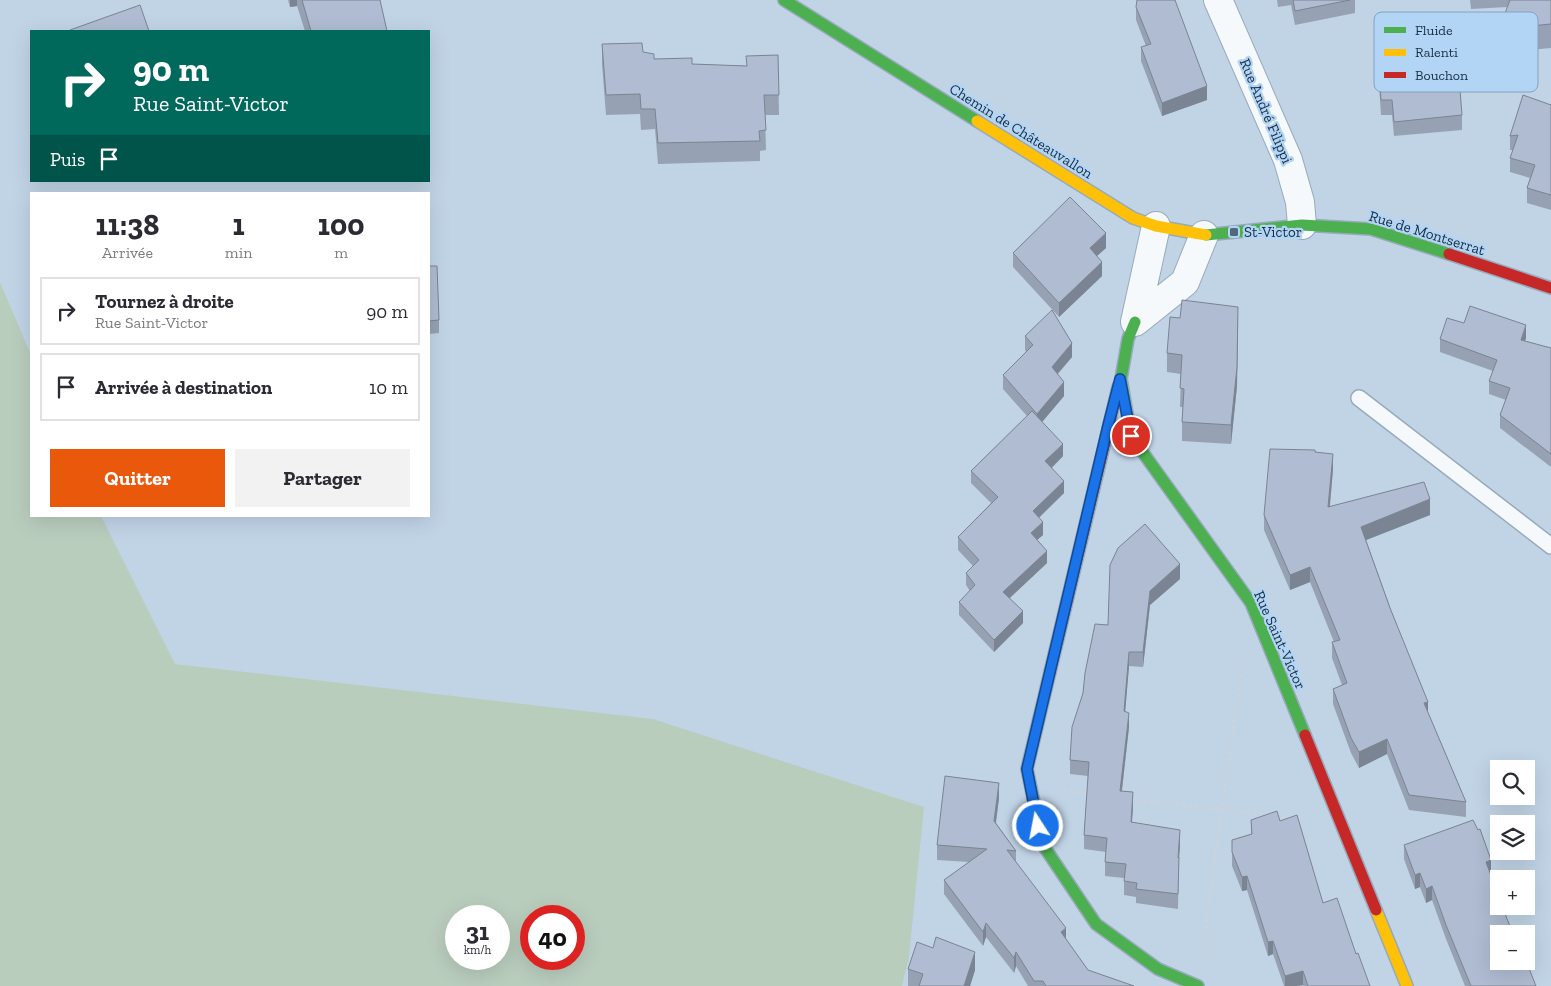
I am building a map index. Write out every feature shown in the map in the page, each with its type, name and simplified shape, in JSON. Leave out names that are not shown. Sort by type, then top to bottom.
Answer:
[{"type":"street","name":"Chemin de Châteauvallon","points":[[784,0],[1133,218],[1156,226],[1204,235],[1261,229]]},
{"type":"street","name":"Rue André Filippi","points":[[1218,0],[1288,160],[1300,202],[1302,225]]},
{"type":"street","name":"Rue de Montserrat","points":[[1261,229],[1302,225],[1371,229],[1551,288]]},
{"type":"street","points":[[1135,322],[1156,226]]},
{"type":"street","points":[[1135,322],[1185,282],[1204,235]]},
{"type":"street","name":"Rue Saint-Victor","points":[[1135,322],[1128,339],[1120,379],[1131,436],[1251,603],[1407,986]]},
{"type":"street","points":[[1120,379],[1027,769],[1042,845],[1096,924],[1158,969],[1198,986]]},
{"type":"lane","points":[[1359,398],[1551,546]]},
{"type":"path","points":[[1206,959],[1205,930],[1243,662]]},
{"type":"path","points":[[1031,788],[1098,795]]},
{"type":"path","points":[[1127,799],[1341,824]]},
{"type":"green space","points":[[0,282],[30,353],[30,517],[102,517],[175,664],[653,719],[924,807],[909,957],[902,986],[0,986]]},
{"type":"building","points":[[302,0],[380,0],[387,30],[311,30]]},
{"type":"building","points":[[1137,0],[1175,0],[1207,86],[1162,103],[1141,47],[1151,44],[1136,7]]},
{"type":"building","points":[[1293,0],[1350,0],[1295,11]]},
{"type":"building","points":[[1510,0],[1551,0],[1551,24],[1538,25],[1538,12],[1505,12]]},
{"type":"building","points":[[140,5],[149,30],[70,30]]},
{"type":"building","points":[[642,43],[643,52],[654,54],[654,59],[692,58],[692,64],[747,66],[746,56],[778,55],[779,95],[764,95],[766,130],[759,131],[760,141],[658,143],[655,109],[641,109],[640,94],[606,95],[602,44]]},
{"type":"building","points":[[1380,92],[1460,92],[1462,115],[1394,122],[1392,100],[1381,100]]},
{"type":"building","points":[[1523,95],[1551,105],[1551,195],[1527,188],[1535,165],[1510,158],[1518,135],[1510,136]]},
{"type":"building","points":[[1070,197],[1106,233],[1090,248],[1102,262],[1059,303],[1013,253]]},
{"type":"building","points":[[430,266],[437,266],[439,320],[430,321]]},
{"type":"building","points":[[1182,300],[1238,307],[1237,367],[1231,425],[1182,422],[1184,389],[1180,388],[1182,355],[1167,353],[1170,317],[1180,318]]},
{"type":"building","points":[[1470,306],[1526,325],[1521,340],[1551,348],[1551,454],[1500,415],[1510,388],[1489,381],[1497,360],[1440,339],[1447,318],[1464,323]]},
{"type":"building","points":[[1052,310],[1072,343],[1052,367],[1064,382],[1037,414],[1003,375],[1033,345],[1025,336]]},
{"type":"building","points":[[1032,411],[1063,444],[1045,461],[1064,481],[1033,511],[1043,522],[1031,533],[1047,551],[1003,592],[1023,611],[994,640],[959,602],[975,585],[966,573],[979,560],[958,537],[998,497],[971,471]]},
{"type":"building","points":[[1270,449],[1315,450],[1315,452],[1333,454],[1328,507],[1424,482],[1430,499],[1361,527],[1390,608],[1428,702],[1424,703],[1466,802],[1409,795],[1387,739],[1359,752],[1351,738],[1333,689],[1347,683],[1332,642],[1340,640],[1310,567],[1290,575],[1264,515]]},
{"type":"building","points":[[1145,524],[1180,564],[1150,591],[1143,652],[1129,652],[1124,711],[1129,713],[1120,791],[1133,792],[1131,822],[1180,830],[1178,894],[1136,889],[1137,883],[1124,881],[1126,864],[1105,862],[1107,838],[1084,835],[1089,762],[1070,760],[1072,727],[1083,693],[1095,624],[1108,625],[1110,565],[1118,548]]},
{"type":"building","points":[[945,776],[999,783],[994,821],[1016,851],[1007,850],[1066,928],[1061,932],[1088,970],[1134,986],[1046,986],[1043,981],[1034,981],[1016,952],[1014,958],[986,923],[983,932],[944,880],[987,849],[937,845]]},
{"type":"building","points":[[1277,811],[1280,821],[1297,815],[1323,903],[1337,898],[1356,954],[1358,953],[1370,986],[1308,986],[1303,971],[1285,976],[1273,941],[1268,942],[1247,876],[1242,877],[1232,852],[1232,840],[1252,834],[1251,820]]},
{"type":"building","points":[[1473,820],[1478,830],[1480,829],[1491,860],[1486,862],[1490,873],[1490,915],[1506,915],[1509,925],[1490,925],[1490,970],[1530,970],[1536,986],[1471,986],[1432,886],[1426,889],[1420,873],[1415,875],[1404,845]]},
{"type":"building","points":[[936,937],[975,952],[964,986],[919,986],[923,974],[908,969],[917,942],[933,948]]},
{"type":"traffic: fast","points":[[784,0],[977,121]]},
{"type":"traffic: fast","points":[[1206,235],[1302,225],[1371,229],[1449,254]]},
{"type":"traffic: fast","points":[[1135,322],[1128,339],[1121,379],[1131,436],[1251,603],[1305,735]]},
{"type":"traffic: fast","points":[[1050,672],[1027,769],[1043,845],[1096,924],[1158,969],[1198,986]]},
{"type":"traffic: slow","points":[[977,121],[1133,218],[1156,226],[1206,235]]},
{"type":"traffic: slow","points":[[1376,910],[1407,986]]},
{"type":"traffic: jam","points":[[1449,254],[1551,288]]},
{"type":"traffic: jam","points":[[1050,672],[1118,387]]},
{"type":"traffic: jam","points":[[1305,735],[1376,910]]},
{"type":"place","name":"St-Victor","points":[[1234,232]]},
{"type":"route","points":[[1038,826],[1027,769],[1120,379],[1131,436]]}]
